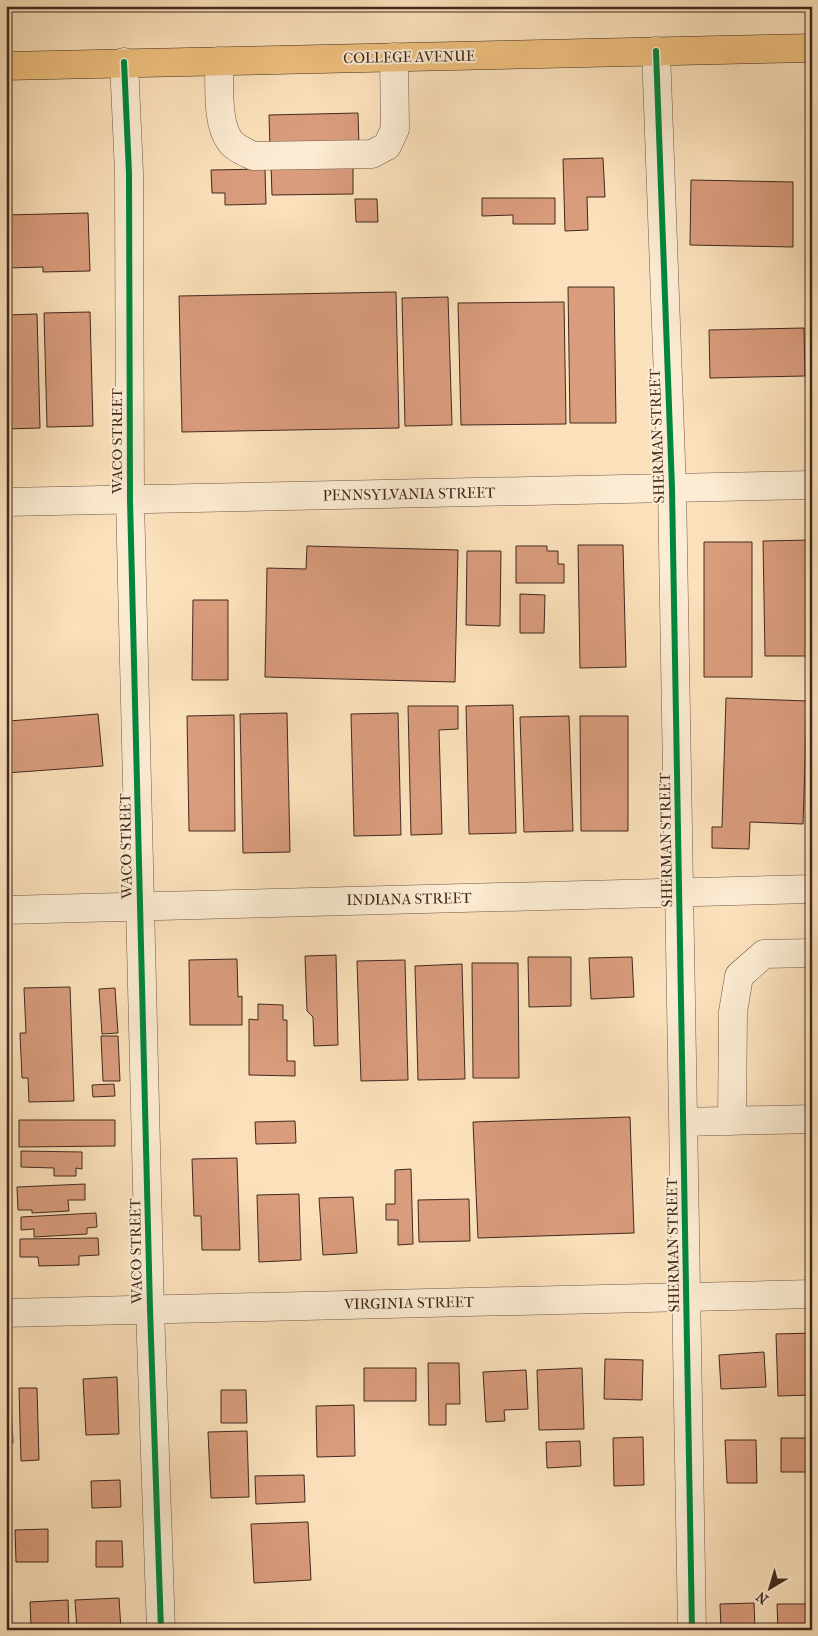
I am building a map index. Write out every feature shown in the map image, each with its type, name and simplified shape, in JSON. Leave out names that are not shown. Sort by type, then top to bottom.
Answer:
[{"type":"main road","name":"COLLEGE AVENUE","points":[[6,66],[812,48]]},
{"type":"street","name":"SHERMAN STREET","points":[[656,51],[672,488],[692,1630]]},
{"type":"street","points":[[219,61],[222,123],[230,142],[242,151],[253,156],[372,154],[387,146],[395,128],[394,57]]},
{"type":"street","name":"WACO STREET","points":[[124,62],[129,173],[130,500],[150,1309],[161,1630]]},
{"type":"street","name":"PENNSYLVANIA STREET","points":[[6,502],[812,485]]},
{"type":"street","name":"INDIANA STREET","points":[[6,910],[812,889]]},
{"type":"street","points":[[732,1121],[733,1012],[738,976],[764,954],[812,953]]},
{"type":"street","points":[[683,1122],[812,1119]]},
{"type":"street","name":"VIRGINIA STREET","points":[[6,1313],[812,1294]]},
{"type":"building","points":[[358,113],[359,146],[270,148],[269,115]]},
{"type":"building","points":[[603,158],[605,197],[587,197],[588,230],[565,231],[563,159]]},
{"type":"building","points":[[353,163],[353,194],[272,195],[271,165]]},
{"type":"building","points":[[265,169],[266,204],[225,205],[225,193],[212,193],[211,170]]},
{"type":"building","points":[[691,180],[793,182],[793,247],[690,245]]},
{"type":"building","points":[[482,198],[555,198],[555,224],[513,224],[513,215],[482,216]]},
{"type":"building","points":[[355,199],[377,199],[378,222],[356,222]]},
{"type":"building","points":[[88,213],[90,271],[43,272],[43,267],[6,268],[6,215]]},
{"type":"building","points":[[568,287],[614,287],[616,423],[570,423]]},
{"type":"building","points":[[396,292],[399,428],[182,432],[179,296]]},
{"type":"building","points":[[448,297],[452,425],[405,426],[402,298]]},
{"type":"building","points":[[564,302],[566,424],[461,425],[458,303]]},
{"type":"building","points":[[90,312],[93,426],[47,427],[44,313]]},
{"type":"building","points":[[37,314],[40,428],[6,429],[6,315]]},
{"type":"building","points":[[804,328],[805,376],[710,378],[709,330]]},
{"type":"building","points":[[811,540],[812,656],[765,656],[763,541]]},
{"type":"building","points":[[704,542],[752,542],[752,677],[704,677]]},
{"type":"building","points":[[578,545],[623,545],[626,667],[580,668]]},
{"type":"building","points":[[307,546],[458,550],[455,682],[265,677],[267,568],[306,569]]},
{"type":"building","points":[[516,546],[547,546],[547,551],[558,551],[558,564],[564,564],[564,583],[516,583]]},
{"type":"building","points":[[467,551],[501,551],[500,626],[466,625]]},
{"type":"building","points":[[520,594],[545,595],[544,633],[520,633]]},
{"type":"building","points":[[193,600],[228,600],[228,680],[192,680]]},
{"type":"building","points":[[726,698],[807,701],[803,824],[750,822],[749,849],[712,848],[712,827],[722,827]]},
{"type":"building","points":[[513,705],[516,833],[469,834],[466,706]]},
{"type":"building","points":[[408,706],[458,706],[458,729],[439,730],[442,834],[411,835]]},
{"type":"building","points":[[287,713],[290,852],[243,853],[240,714]]},
{"type":"building","points":[[398,713],[401,835],[354,836],[351,714]]},
{"type":"building","points":[[98,714],[103,766],[6,773],[6,750],[11,749],[9,721]]},
{"type":"building","points":[[234,715],[235,831],[189,831],[187,716]]},
{"type":"building","points":[[569,716],[573,831],[524,832],[520,717]]},
{"type":"building","points":[[580,716],[628,716],[628,831],[581,831]]},
{"type":"building","points":[[336,955],[338,1045],[314,1046],[313,1017],[307,1011],[305,956]]},
{"type":"building","points":[[528,957],[571,957],[571,1006],[529,1007]]},
{"type":"building","points":[[632,957],[634,997],[591,999],[589,958]]},
{"type":"building","points":[[237,959],[238,997],[242,996],[242,1025],[190,1025],[189,960]]},
{"type":"building","points":[[405,960],[408,1080],[361,1081],[357,961]]},
{"type":"building","points":[[472,963],[518,963],[519,1078],[473,1078]]},
{"type":"building","points":[[462,964],[465,1079],[418,1080],[415,966]]},
{"type":"building","points":[[70,987],[74,1101],[29,1102],[28,1078],[22,1078],[20,1033],[26,1033],[24,988]]},
{"type":"building","points":[[115,988],[118,1033],[102,1034],[99,989]]},
{"type":"building","points":[[258,1004],[283,1005],[283,1020],[287,1020],[287,1061],[295,1061],[295,1076],[249,1075],[249,1019],[258,1020]]},
{"type":"building","points":[[101,1036],[118,1036],[120,1081],[103,1081]]},
{"type":"building","points":[[114,1084],[115,1096],[93,1097],[92,1085]]},
{"type":"building","points":[[630,1117],[634,1233],[478,1238],[473,1122]]},
{"type":"building","points":[[19,1120],[115,1120],[115,1146],[19,1147]]},
{"type":"building","points":[[295,1121],[296,1143],[256,1144],[255,1122]]},
{"type":"building","points":[[21,1151],[82,1152],[82,1169],[76,1168],[76,1176],[54,1176],[54,1168],[21,1167]]},
{"type":"building","points":[[237,1158],[240,1250],[202,1250],[201,1216],[194,1216],[192,1159]]},
{"type":"building","points":[[411,1169],[413,1244],[398,1245],[398,1220],[386,1220],[386,1204],[395,1204],[395,1170]]},
{"type":"building","points":[[85,1184],[85,1200],[68,1200],[69,1211],[32,1213],[32,1210],[18,1210],[17,1187]]},
{"type":"building","points":[[299,1194],[301,1260],[259,1262],[257,1195]]},
{"type":"building","points":[[353,1197],[357,1253],[323,1255],[319,1198]]},
{"type":"building","points":[[469,1199],[470,1241],[419,1242],[418,1200]]},
{"type":"building","points":[[96,1213],[97,1227],[87,1228],[87,1234],[34,1237],[34,1229],[21,1230],[21,1217]]},
{"type":"building","points":[[98,1238],[99,1255],[79,1256],[79,1265],[39,1266],[38,1257],[20,1257],[20,1239]]},
{"type":"building","points":[[812,1333],[812,1395],[778,1396],[776,1334]]},
{"type":"building","points":[[764,1352],[766,1387],[721,1389],[719,1355]]},
{"type":"building","points":[[605,1359],[643,1360],[642,1400],[604,1399]]},
{"type":"building","points":[[428,1363],[459,1363],[460,1404],[446,1404],[446,1425],[429,1425]]},
{"type":"building","points":[[364,1368],[416,1368],[416,1401],[364,1401]]},
{"type":"building","points":[[582,1368],[584,1429],[539,1430],[537,1370]]},
{"type":"building","points":[[526,1370],[528,1409],[504,1410],[505,1421],[486,1422],[483,1372]]},
{"type":"building","points":[[117,1377],[119,1434],[86,1435],[83,1379]]},
{"type":"building","points":[[19,1388],[37,1388],[39,1460],[21,1461]]},
{"type":"building","points":[[221,1390],[246,1390],[247,1423],[221,1423]]},
{"type":"building","points":[[6,1397],[7,1402],[11,1402],[13,1443],[8,1444],[8,1452],[6,1452]]},
{"type":"building","points":[[354,1405],[355,1456],[317,1457],[316,1406]]},
{"type":"building","points":[[247,1431],[249,1497],[211,1498],[208,1432]]},
{"type":"building","points":[[643,1437],[644,1485],[614,1486],[613,1438]]},
{"type":"building","points":[[781,1438],[812,1438],[812,1472],[781,1472]]},
{"type":"building","points":[[725,1440],[756,1440],[757,1483],[727,1483]]},
{"type":"building","points":[[580,1441],[581,1466],[547,1468],[546,1442]]},
{"type":"building","points":[[304,1475],[305,1502],[256,1504],[255,1476]]},
{"type":"building","points":[[120,1480],[121,1507],[92,1508],[91,1481]]},
{"type":"building","points":[[308,1522],[311,1580],[254,1583],[251,1524]]},
{"type":"building","points":[[48,1529],[48,1562],[16,1562],[15,1530]]},
{"type":"building","points":[[96,1541],[122,1541],[123,1567],[96,1567]]},
{"type":"building","points":[[6,1598],[12,1598],[12,1630],[6,1630]]},
{"type":"building","points":[[119,1598],[121,1630],[77,1630],[75,1600]]},
{"type":"building","points":[[68,1600],[69,1630],[17,1630],[17,1625],[31,1625],[30,1602]]},
{"type":"building","points":[[754,1603],[755,1630],[721,1630],[720,1604]]},
{"type":"building","points":[[777,1604],[812,1604],[812,1630],[778,1630]]},
{"type":"cycle path","points":[[656,51],[672,488],[692,1630]]},
{"type":"cycle path","points":[[124,62],[129,173],[130,500],[150,1309],[161,1630]]}]
